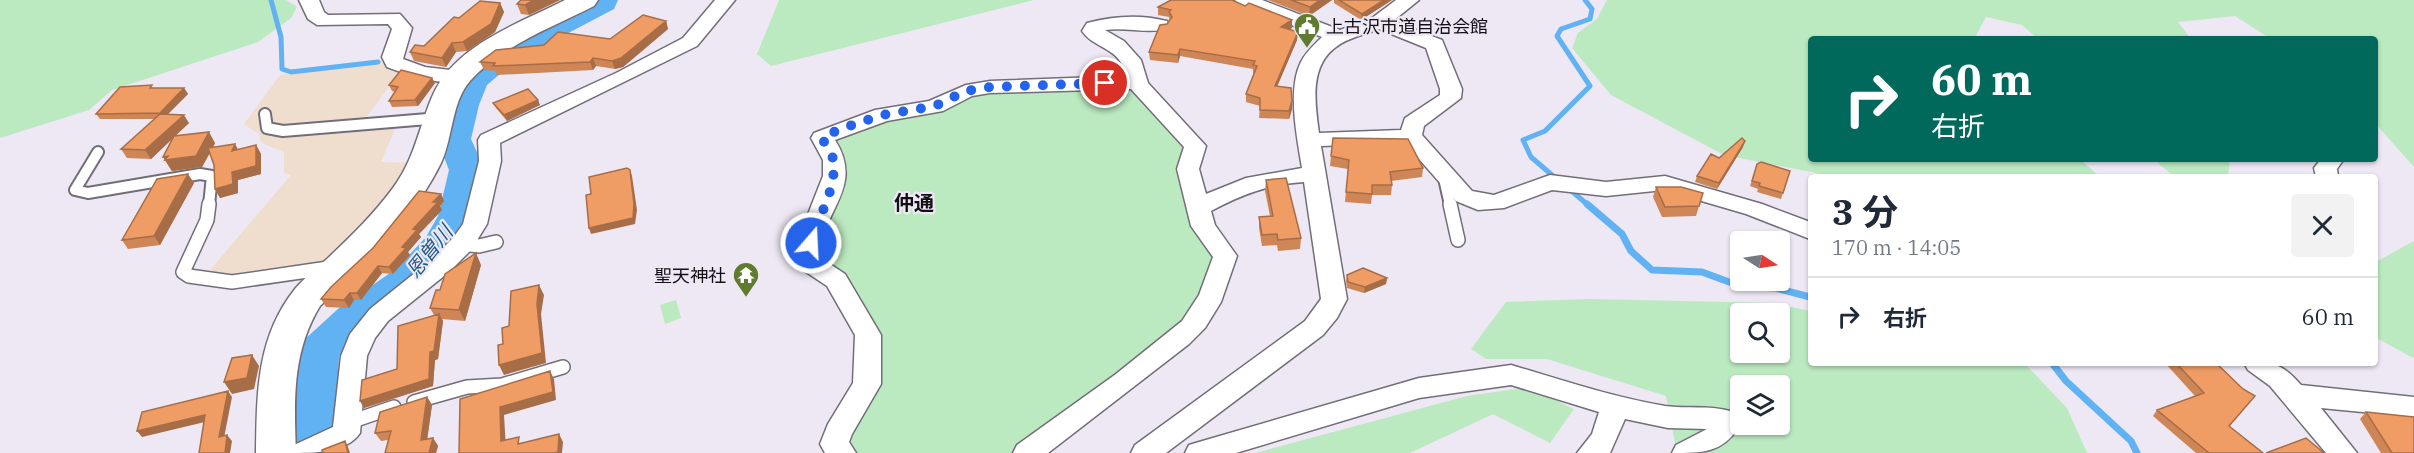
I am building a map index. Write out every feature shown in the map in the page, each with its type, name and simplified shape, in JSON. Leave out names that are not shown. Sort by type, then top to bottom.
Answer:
[{"type":"street","points":[[309,0],[315,15],[324,21],[393,18],[402,28],[393,57],[394,63],[422,73],[460,76]]},
{"type":"street","points":[[276,453],[277,362],[287,328],[308,297],[389,216],[409,191],[426,161],[449,95],[460,76],[494,50],[585,0]]},
{"type":"street","points":[[304,453],[346,433],[354,356],[363,334],[379,315],[440,266],[462,244],[476,224],[490,161],[489,140],[623,77],[690,42],[725,0]]},
{"type":"street","points":[[1245,0],[1339,37]]},
{"type":"street","points":[[1145,453],[1314,328],[1328,312],[1334,299],[1307,130],[1305,79],[1316,55],[1329,42],[1379,22],[1409,0]]},
{"type":"street","points":[[1027,453],[1131,378],[1199,317],[1217,285],[1225,256],[1203,226],[1198,208],[1188,169],[1195,146],[1138,84],[1134,64],[1117,45],[1092,31],[1094,27],[1111,24],[1140,22],[1160,25]]},
{"type":"street","points":[[1379,22],[1435,44],[1451,89],[1450,98],[1413,123],[1411,136],[1464,196],[1487,203],[1496,203],[1557,182],[1606,189],[1672,184],[1754,209],[1808,230]]},
{"type":"street","points":[[842,453],[834,444],[838,432],[867,384],[868,336],[836,280],[809,262],[808,255],[814,231],[832,186],[835,162],[816,137],[883,115],[935,106],[966,91],[990,87],[1128,82],[1138,84]]},
{"type":"street","points":[[534,129],[585,110]]},
{"type":"street","points":[[1310,140],[1411,136]]},
{"type":"street","points":[[1198,208],[1232,189],[1258,180],[1315,174]]},
{"type":"street","points":[[2261,366],[2280,379],[2343,453]]},
{"type":"street","points":[[1199,453],[1419,388],[1511,375],[1614,406],[1668,417],[1720,419],[1725,427],[1719,436],[1686,453]]},
{"type":"street","points":[[2295,395],[2414,407]]},
{"type":"street","points":[[1591,453],[1598,449],[1608,431],[1614,406]]},
{"type":"lane","points":[[265,114],[267,128],[283,131],[441,118]]},
{"type":"lane","points":[[98,152],[75,190],[88,193],[200,174],[212,176],[213,188],[207,220],[183,272],[189,276],[232,282],[339,267]]},
{"type":"lane","points":[[1442,172],[1458,240]]},
{"type":"lane","points":[[462,244],[479,246],[496,242]]},
{"type":"lane","points":[[347,423],[438,394],[467,387],[502,385],[563,367]]},
{"type":"shaded area","points":[[385,61],[386,65],[400,72],[359,127],[397,124],[381,162],[416,163],[329,266],[233,279],[205,276],[291,175],[284,173],[284,152],[264,144],[259,134],[244,124],[280,75]]},
{"type":"green space","points":[[0,0],[286,0],[297,7],[291,18],[258,42],[112,90],[89,110],[0,138]]},
{"type":"green space","points":[[779,0],[1034,0],[771,66],[757,54]]},
{"type":"green space","points":[[1607,0],[2414,0],[2414,167],[2378,126],[2378,36],[2266,36],[2235,16],[2178,22],[2189,36],[2035,36],[2022,25],[1986,17],[1976,36],[1808,36],[1808,162],[2083,162],[2097,174],[1822,174],[1724,155],[1611,95],[1572,48],[1578,33],[1597,19]]},
{"type":"green space","points":[[1015,89],[1137,89],[1186,148],[1217,255],[1199,299],[1180,326],[1015,453],[853,453],[841,446],[876,336],[814,255],[832,136],[969,94]]},
{"type":"green space","points":[[2157,162],[2230,162],[2228,174],[2171,174]]},
{"type":"green space","points":[[2414,241],[2413,358],[2378,339],[2378,261]]},
{"type":"green space","points":[[1590,299],[1773,303],[1730,303],[1730,363],[1790,363],[1790,307],[1808,311],[1808,366],[2027,366],[2067,408],[2087,453],[1677,453],[1666,396],[1547,359],[1486,359],[1471,349],[1506,302]]},
{"type":"green space","points":[[676,300],[681,318],[665,324],[660,305]]},
{"type":"green space","points":[[1529,387],[1574,409],[1550,443],[1493,414],[1410,453],[1255,453],[1467,396]]},
{"type":"building","points":[[521,0],[534,0],[525,5],[517,4]]},
{"type":"building","points":[[1171,0],[1232,0],[1245,6],[1249,3],[1292,20],[1281,27],[1298,32],[1275,86],[1291,88],[1292,101],[1289,111],[1260,110],[1260,98],[1246,94],[1257,66],[1253,65],[1255,61],[1180,49],[1178,55],[1149,52],[1160,25],[1167,24],[1172,17],[1169,12],[1171,10],[1158,7]]},
{"type":"building","points":[[1291,0],[1320,0],[1310,7]]},
{"type":"building","points":[[1339,0],[1384,0],[1362,14]]},
{"type":"building","points":[[480,1],[500,3],[491,24],[463,42],[452,43],[442,58],[410,52],[415,45],[424,46],[454,17],[459,18]]},
{"type":"building","points":[[643,15],[666,21],[621,58],[612,61],[593,58],[590,62],[493,66],[495,63],[480,62],[496,50],[544,45],[558,32],[610,39]]},
{"type":"building","points":[[401,70],[432,78],[415,100],[389,101],[398,87],[389,85]]},
{"type":"building","points":[[152,85],[150,88],[184,88],[160,113],[96,114],[120,87]]},
{"type":"building","points":[[528,89],[538,100],[504,115],[493,103]]},
{"type":"building","points":[[160,114],[184,115],[145,150],[121,149]]},
{"type":"building","points":[[209,132],[196,156],[165,160],[168,156],[163,157],[174,136]]},
{"type":"building","points":[[1333,138],[1408,139],[1423,168],[1390,172],[1392,185],[1372,185],[1372,194],[1346,192],[1349,160],[1331,156]]},
{"type":"building","points":[[1742,138],[1745,141],[1719,183],[1697,176],[1711,154],[1719,158]]},
{"type":"building","points":[[235,144],[232,151],[256,145],[256,166],[232,172],[233,184],[215,189],[214,165],[208,148]]},
{"type":"building","points":[[1761,162],[1790,171],[1783,193],[1759,186],[1760,183],[1752,181],[1757,164]]},
{"type":"building","points":[[627,168],[630,170],[634,204],[633,218],[589,228],[586,195],[591,194],[589,177]]},
{"type":"building","points":[[188,174],[154,236],[122,240],[157,179]]},
{"type":"building","points":[[1286,178],[1301,238],[1278,240],[1277,234],[1262,235],[1259,217],[1273,216],[1266,180]]},
{"type":"building","points":[[1656,187],[1681,187],[1703,193],[1699,206],[1665,207]]},
{"type":"building","points":[[419,191],[441,194],[433,202],[438,202],[413,229],[417,230],[402,247],[406,248],[389,267],[378,266],[357,293],[350,293],[344,300],[321,299],[373,248]]},
{"type":"building","points":[[476,253],[459,310],[430,308],[436,290],[440,290],[445,274]]},
{"type":"building","points":[[1363,268],[1387,278],[1365,287],[1348,282],[1347,275]]},
{"type":"building","points":[[539,285],[537,304],[542,353],[499,365],[498,345],[503,344],[502,328],[509,326],[511,291]]},
{"type":"building","points":[[439,314],[434,351],[430,352],[429,379],[360,401],[362,380],[397,369],[398,326]]},
{"type":"building","points":[[252,355],[247,378],[224,382],[232,358]]},
{"type":"building","points":[[2179,366],[2219,366],[2243,389],[2255,396],[2229,426],[2263,453],[2209,453],[2157,410],[2204,393]]},
{"type":"building","points":[[550,371],[553,392],[500,407],[501,441],[519,437],[518,444],[559,434],[558,452],[459,453],[460,399]]},
{"type":"building","points":[[228,391],[219,437],[227,435],[225,453],[199,453],[205,415],[137,431],[142,412]]},
{"type":"building","points":[[427,397],[421,440],[433,438],[429,453],[385,453],[391,431],[375,433],[380,412]]},
{"type":"building","points":[[2366,412],[2414,417],[2414,453],[2392,453]]},
{"type":"building","points":[[2306,438],[2324,453],[2266,453]]},
{"type":"building","points":[[345,441],[348,453],[323,453],[322,450]]},
{"type":"waterway","points":[[271,0],[281,37],[282,69],[291,72],[378,62]]},
{"type":"waterway","name":"恩曽川","points":[[313,434],[319,351],[353,318],[410,278],[440,245],[457,216],[467,170],[454,139],[462,105],[472,81],[497,60],[603,3],[603,0]]},
{"type":"waterway","points":[[1559,181],[1531,157],[1523,140],[1545,131],[1590,86],[1557,36],[1561,29],[1590,19],[1592,9],[1585,0]]},
{"type":"waterway","points":[[1567,187],[1588,205]]},
{"type":"waterway","points":[[1587,204],[1622,234],[1631,251],[1652,270],[1702,272],[1740,286],[1776,288],[1808,296]]},
{"type":"waterway","points":[[2054,366],[2066,381],[2131,441],[2137,453]]},
{"type":"place","name":"上古沢市道自治会館","points":[[1307,49]]},
{"type":"place","name":"聖天神社","points":[[746,298]]},
{"type":"district","name":"仲通","points":[[914,202]]},
{"type":"route","points":[[811,243],[832,186],[835,162],[822,138],[840,129],[883,115],[935,106],[966,91],[990,87],[1105,83]]}]
